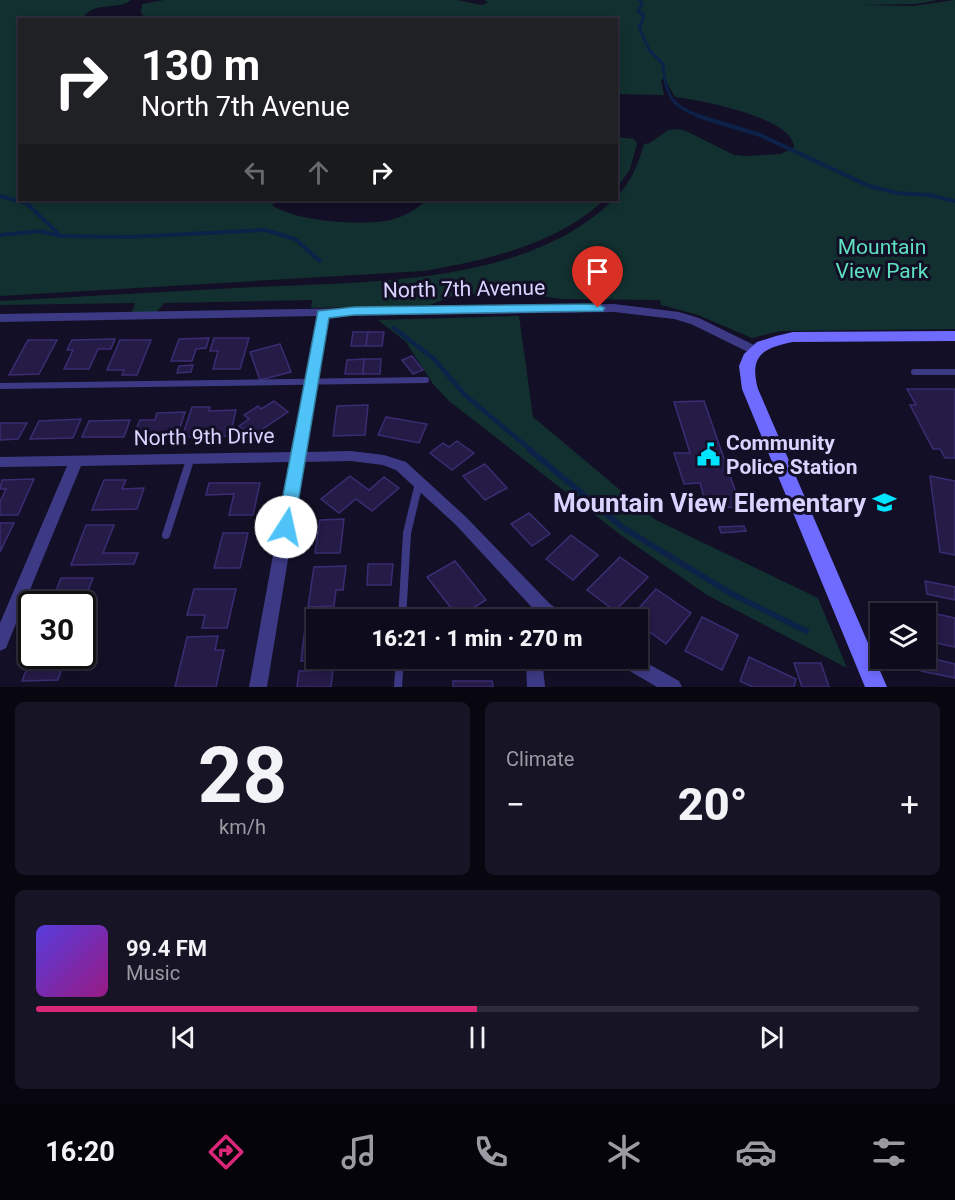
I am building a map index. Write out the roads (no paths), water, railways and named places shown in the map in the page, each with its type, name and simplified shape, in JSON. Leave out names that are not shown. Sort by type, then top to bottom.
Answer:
[{"type":"main road","points":[[876,687],[747,382],[745,372],[754,350],[778,339],[955,336]]},
{"type":"street","name":"North 7th Avenue","points":[[0,318],[614,308],[647,310],[695,321],[754,350]]},
{"type":"street","points":[[258,687],[323,314]]},
{"type":"street","name":"North 9th Drive","points":[[0,462],[368,456],[401,466],[420,482],[460,521],[537,609]]},
{"type":"street","points":[[0,643],[76,461]]},
{"type":"street","points":[[535,669],[536,687]]},
{"type":"street","points":[[641,669],[672,687]]},
{"type":"lane","points":[[914,372],[955,372]]},
{"type":"lane","points":[[0,386],[426,380]]},
{"type":"lane","points":[[166,535],[190,460]]},
{"type":"lane","points":[[402,609],[406,529],[410,506],[420,482]]},
{"type":"lane","points":[[398,687],[399,669]]},
{"type":"waterway","points":[[640,0],[642,3],[638,11],[644,16],[639,27],[649,50],[663,64],[669,93],[673,100],[685,110],[704,117]]},
{"type":"waterway","points":[[698,116],[760,135],[869,186],[897,193],[929,195],[955,201]]},
{"type":"waterway","points":[[0,196],[18,201]]},
{"type":"waterway","points":[[19,201],[26,203],[61,236]]},
{"type":"waterway","points":[[61,236],[131,237],[265,230],[295,239],[320,261]]},
{"type":"waterway","points":[[0,235],[39,231],[61,236]]},
{"type":"waterway","points":[[394,328],[434,359],[465,395],[532,451]]},
{"type":"waterway","points":[[530,450],[622,527],[730,593],[806,631]]},
{"type":"place","name":"Community Police Station","points":[[708,455]]},
{"type":"place","name":"Mountain View Elementary","points":[[884,503]]},
{"type":"park label","name":"Mountain View Park","points":[[882,259]]}]
